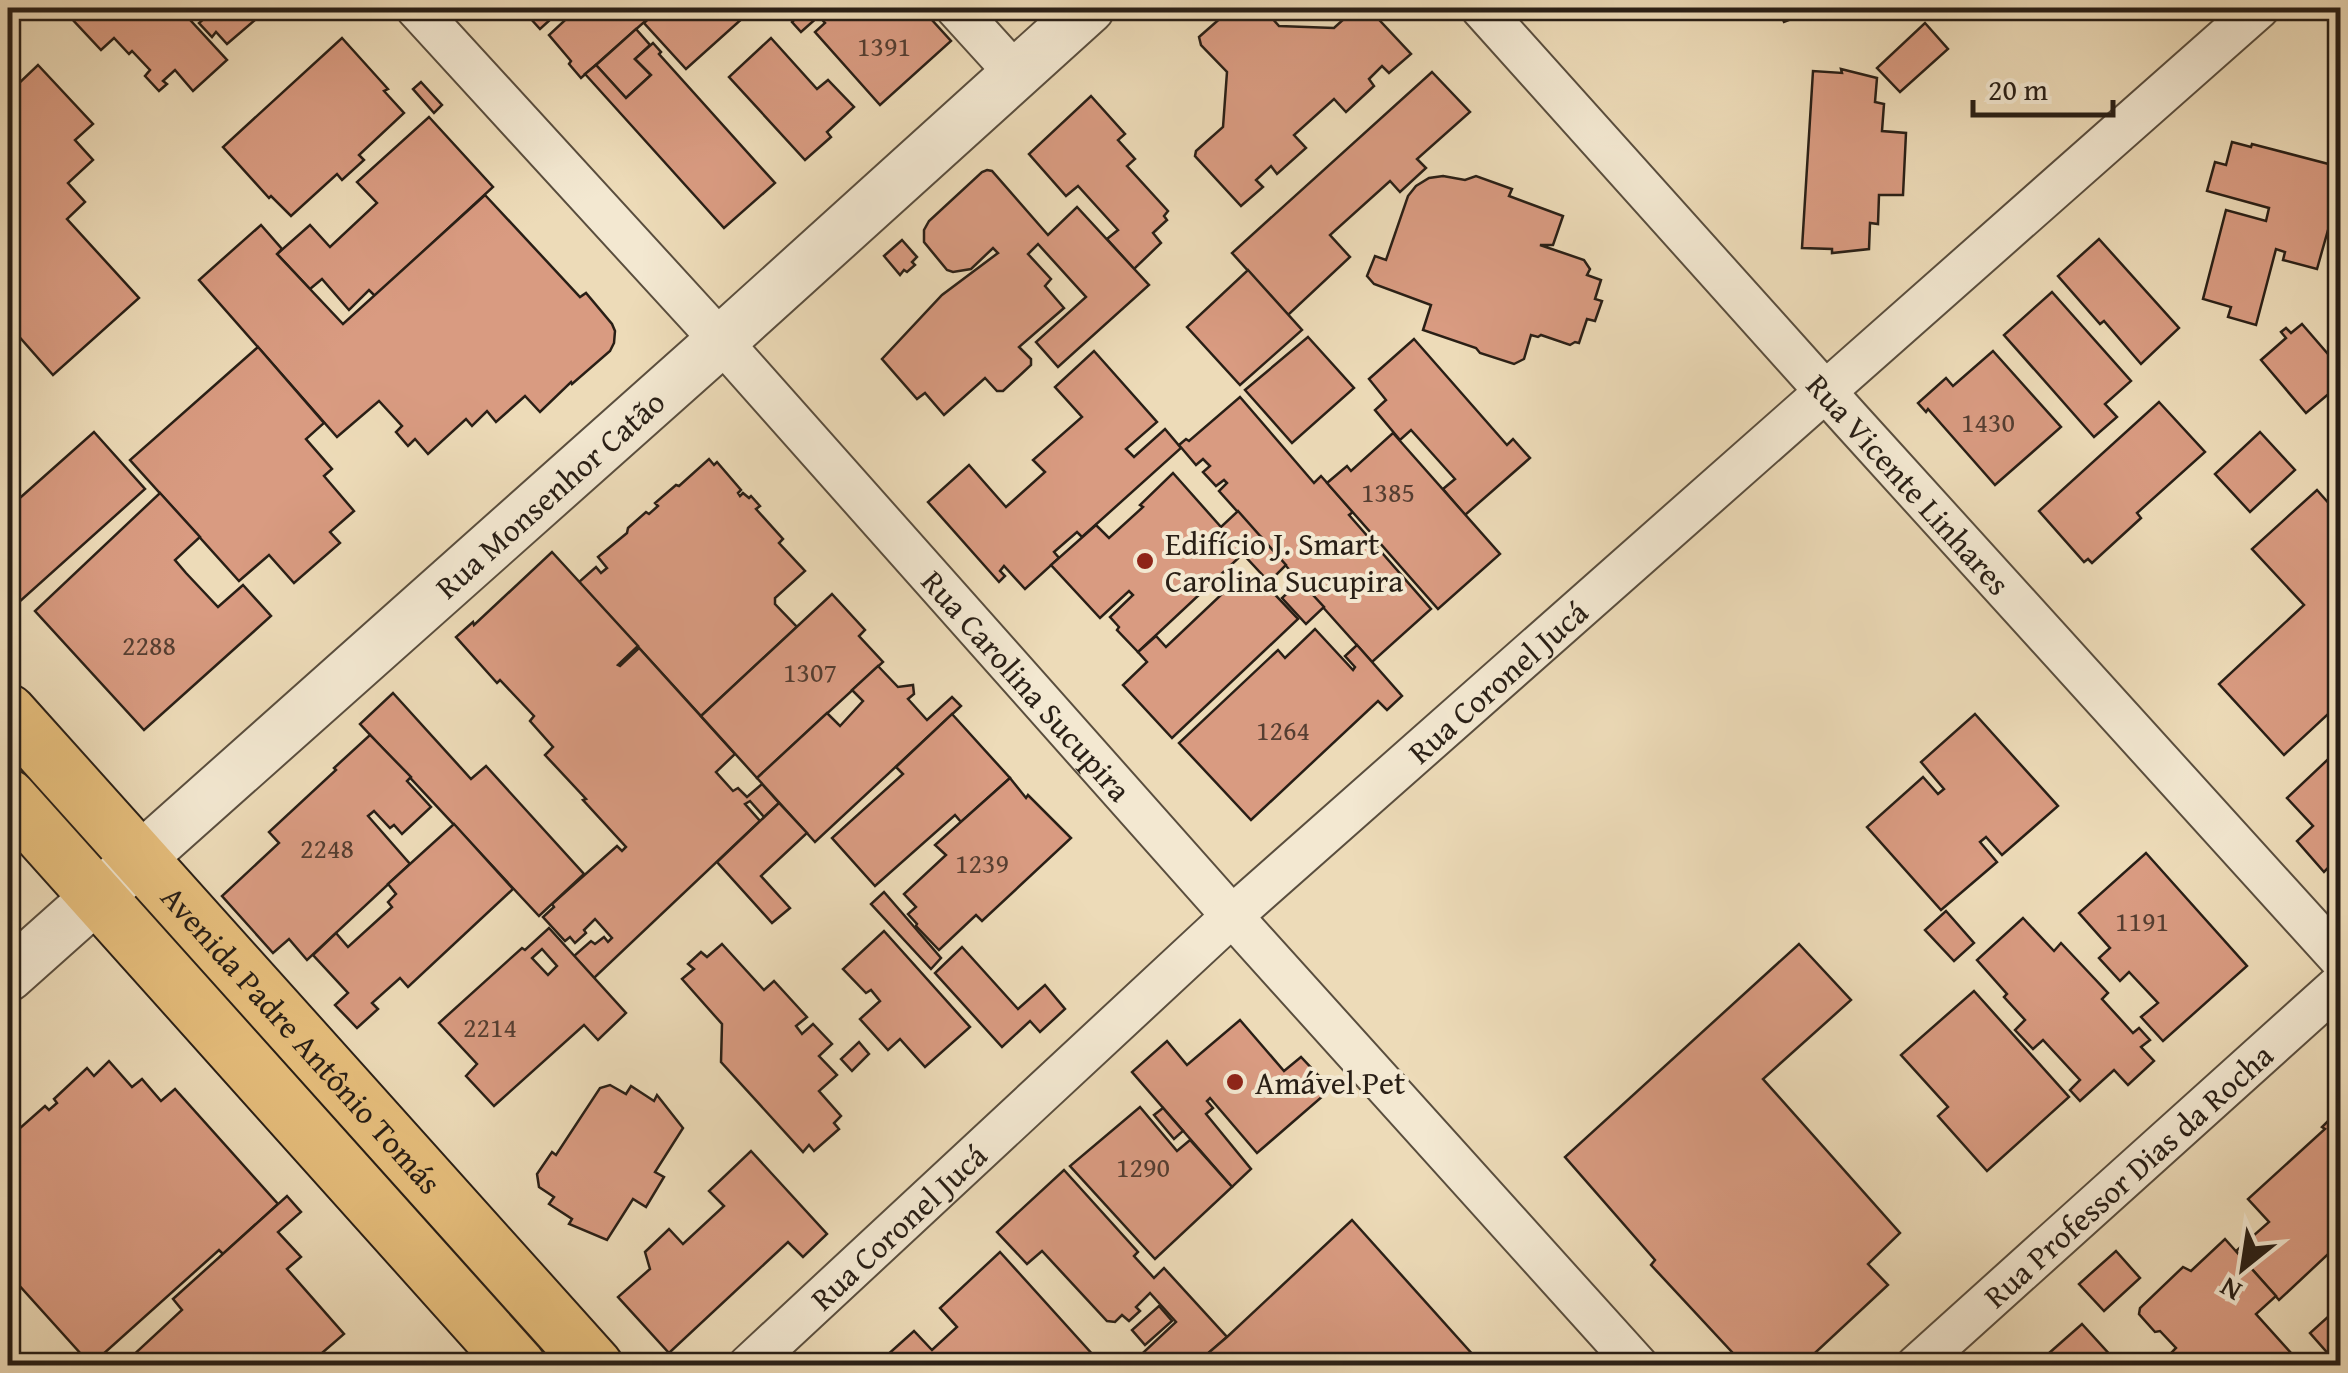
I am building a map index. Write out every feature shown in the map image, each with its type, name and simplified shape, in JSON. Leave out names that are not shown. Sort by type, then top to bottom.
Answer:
[{"type":"main road","name":"Avenida Padre Antônio Tomás","points":[[8,712],[595,1366]]},
{"type":"main road","name":"Avenida Padre Antônio Tomás","points":[[8,797],[518,1366]]},
{"type":"street","name":"Rua Carolina Sucupira","points":[[416,8],[721,341],[1638,1366]]},
{"type":"street","points":[[956,8],[1016,74]]},
{"type":"street","name":"Rua Monsenhor Catão","points":[[8,976],[1090,8]]},
{"type":"street","name":"Rua Vicente Linhares","points":[[1481,8],[2340,960]]},
{"type":"street","name":"Rua Coronel Jucá","points":[[748,1366],[1232,916],[2259,8]]},
{"type":"street","name":"Rua Professor Dias da Rocha","points":[[1916,1366],[2340,984]]},
{"type":"building","points":[[85,8],[179,8],[227,60],[193,91],[175,70],[159,91],[145,76],[150,70],[132,51],[129,54],[114,38],[101,50],[72,19]]},
{"type":"building","points":[[195,8],[269,8],[227,44],[216,32],[212,37],[199,23],[205,18]]},
{"type":"building","points":[[521,8],[563,8],[540,29]]},
{"type":"building","points":[[578,8],[660,8],[581,78],[549,35]]},
{"type":"building","points":[[660,8],[754,8],[686,69],[644,23]]},
{"type":"building","points":[[779,8],[828,8],[801,32],[792,22],[800,14],[795,9],[787,17]]},
{"type":"building","points":[[828,8],[921,8],[951,41],[880,105],[815,32],[825,23],[819,16]]},
{"type":"building","points":[[1232,8],[1263,8],[1279,26],[1334,28],[1356,8],[1368,8],[1411,54],[1389,73],[1382,66],[1369,79],[1374,86],[1346,112],[1334,99],[1294,135],[1306,148],[1277,174],[1271,166],[1256,180],[1263,187],[1241,206],[1195,156],[1223,127],[1227,72],[1201,45],[1199,37]]},
{"type":"building","points":[[1778,8],[1825,8],[1784,22]]},
{"type":"building","points":[[1925,23],[1948,49],[1900,92],[1877,68]]},
{"type":"building","points":[[636,29],[650,45],[635,59],[651,75],[626,98],[596,65]]},
{"type":"building","points":[[342,38],[404,113],[359,155],[364,160],[342,180],[337,174],[291,216],[269,198],[223,147]]},
{"type":"building","points":[[771,38],[817,89],[828,80],[854,107],[827,132],[831,137],[805,160],[729,77]]},
{"type":"building","points":[[653,43],[775,183],[724,228],[585,74],[596,65],[626,98],[651,75],[635,59]]},
{"type":"building","points":[[38,65],[93,124],[75,140],[93,160],[68,183],[85,202],[67,219],[139,298],[53,375],[8,324],[8,83],[13,89]]},
{"type":"building","points":[[1841,69],[1877,78],[1875,102],[1884,104],[1882,131],[1906,133],[1903,195],[1879,195],[1878,224],[1870,223],[1869,249],[1832,253],[1832,249],[1802,248],[1813,71],[1842,73]]},
{"type":"building","points":[[1432,72],[1470,112],[1417,159],[1426,168],[1400,192],[1390,181],[1330,235],[1350,257],[1288,315],[1232,253]]},
{"type":"building","points":[[421,82],[442,105],[434,113],[413,89]]},
{"type":"building","points":[[1091,96],[1125,134],[1118,140],[1135,159],[1127,166],[1168,211],[1164,216],[1167,220],[1153,233],[1161,243],[1134,269],[1107,239],[1118,230],[1078,186],[1066,196],[1029,154]]},
{"type":"building","points":[[429,117],[493,187],[375,296],[369,290],[349,310],[322,279],[310,289],[277,254],[310,225],[330,247],[377,203],[357,182]]},
{"type":"building","points":[[2232,142],[2340,167],[2340,226],[2330,223],[2317,269],[2283,260],[2285,252],[2276,249],[2256,325],[2228,317],[2231,307],[2203,299],[2226,210],[2266,221],[2269,208],[2207,191],[2215,162],[2226,165]]},
{"type":"building","points":[[987,170],[1048,235],[1077,207],[1149,285],[1058,367],[1036,342],[1086,297],[1038,244],[1028,254],[1051,279],[1045,286],[1064,308],[1019,347],[1031,359],[1031,365],[1003,391],[997,391],[985,378],[944,415],[925,393],[917,399],[882,359],[942,295],[998,253],[993,248],[971,269],[953,272],[924,242],[929,221]]},
{"type":"building","points":[[1476,176],[1512,189],[1509,196],[1563,216],[1553,245],[1540,245],[1584,260],[1590,269],[1587,275],[1601,280],[1595,299],[1602,301],[1595,321],[1587,319],[1579,343],[1570,345],[1531,335],[1524,359],[1514,364],[1423,330],[1431,305],[1374,284],[1367,276],[1375,256],[1386,260],[1408,196],[1429,178],[1465,180]]},
{"type":"building","points":[[485,195],[580,297],[586,293],[612,324],[614,343],[610,351],[540,412],[525,396],[496,422],[487,411],[472,426],[466,419],[428,454],[415,439],[408,446],[396,432],[402,426],[379,401],[337,437],[199,280],[261,225],[282,249],[277,254],[343,324]]},
{"type":"building","points":[[2099,239],[2179,328],[2141,364],[2058,276]]},
{"type":"building","points":[[902,240],[917,257],[912,262],[915,265],[900,275],[884,256]]},
{"type":"building","points":[[1248,270],[1302,330],[1240,385],[1187,327]]},
{"type":"building","points":[[2052,292],[2131,381],[2105,404],[2117,417],[2094,437],[2004,335]]},
{"type":"building","points":[[2302,324],[2340,368],[2340,392],[2336,396],[2332,391],[2306,413],[2261,360],[2286,338],[2281,332],[2286,328],[2291,333]]},
{"type":"building","points":[[1308,337],[1354,388],[1292,443],[1245,390]]},
{"type":"building","points":[[1414,339],[1507,445],[1513,439],[1530,458],[1465,515],[1443,489],[1455,479],[1411,430],[1400,440],[1375,410],[1386,400],[1369,379]]},
{"type":"building","points":[[258,347],[324,423],[306,439],[332,469],[324,476],[354,511],[330,532],[340,543],[294,583],[269,555],[239,581],[130,460]]},
{"type":"building","points":[[1094,351],[1157,422],[1126,449],[1134,457],[1165,429],[1181,448],[1082,537],[1077,532],[1054,552],[1059,558],[1025,589],[1004,566],[1000,571],[1005,576],[999,582],[928,502],[969,465],[1006,507],[1045,472],[1033,460],[1082,417],[1055,387]]},
{"type":"building","points":[[1993,351],[2061,427],[1995,485],[1928,409],[1926,412],[1918,403],[1946,378],[1953,386]]},
{"type":"building","points":[[1240,397],[1314,483],[1321,476],[1353,512],[1349,515],[1431,609],[1372,662],[1219,491],[1227,483],[1224,480],[1216,486],[1203,472],[1210,466],[1203,459],[1196,465],[1179,445],[1189,441]]},
{"type":"building","points":[[2159,402],[2205,452],[2137,513],[2141,518],[2092,563],[2088,559],[2084,562],[2039,511]]},
{"type":"building","points":[[94,432],[145,489],[8,612],[8,501],[12,505]]},
{"type":"building","points":[[2260,432],[2295,470],[2250,512],[2215,474]]},
{"type":"building","points":[[1393,433],[1500,554],[1438,609],[1327,483],[1347,466],[1351,471]]},
{"type":"building","points":[[709,459],[714,465],[717,462],[741,490],[740,496],[751,496],[760,506],[756,509],[783,539],[779,543],[805,571],[775,598],[775,604],[797,627],[701,716],[579,582],[596,567],[601,573],[607,568],[598,557]]},
{"type":"building","name":"Edifício J. Smart Carolina Sucupira","points":[[1173,473],[1221,527],[1238,511],[1261,537],[1138,652],[1110,617],[1133,595],[1129,591],[1100,618],[1051,565],[1096,525],[1109,538]]},
{"type":"building","points":[[2317,490],[2340,516],[2340,703],[2284,755],[2219,684],[2304,605],[2252,549]]},
{"type":"building","points":[[160,493],[200,537],[175,560],[186,573],[218,607],[243,585],[271,616],[144,730],[35,611]]},
{"type":"building","points":[[1261,537],[1286,565],[1269,582],[1243,554]]},
{"type":"building","points":[[552,552],[638,646],[618,665],[639,648],[735,754],[716,772],[733,791],[738,788],[747,797],[762,784],[779,803],[764,817],[750,801],[745,804],[760,821],[594,978],[574,956],[591,941],[595,944],[604,937],[608,942],[612,938],[595,919],[575,943],[570,937],[565,941],[543,917],[554,907],[552,904],[617,846],[622,851],[626,847],[545,755],[553,747],[530,721],[534,716],[500,680],[497,683],[456,637]]},
{"type":"building","points":[[1241,576],[1257,593],[1265,584],[1298,619],[1172,738],[1123,685],[1147,662],[1138,652],[1156,636],[1166,647]]},
{"type":"building","points":[[1300,581],[1324,607],[1306,624],[1282,598]]},
{"type":"building","points":[[832,594],[865,630],[859,636],[883,662],[757,778],[701,716]]},
{"type":"building","points":[[1315,629],[1353,670],[1355,667],[1345,656],[1357,645],[1402,696],[1387,710],[1378,701],[1251,820],[1179,743],[1278,650],[1285,658]]},
{"type":"building","points":[[878,666],[898,687],[913,685],[914,694],[908,699],[927,720],[952,697],[961,706],[815,842],[757,778],[827,713],[840,726],[863,701],[852,690]]},
{"type":"building","points":[[393,693],[471,779],[486,766],[584,874],[539,916],[360,724]]},
{"type":"building","points":[[952,714],[1010,778],[961,822],[955,815],[875,886],[832,838],[903,774],[896,767]]},
{"type":"building","points":[[1975,714],[2058,806],[2002,855],[1986,837],[1980,842],[1997,862],[1941,910],[1867,827],[1923,777],[1938,794],[1944,789],[1921,762]]},
{"type":"building","points":[[370,735],[411,777],[407,781],[431,807],[402,834],[374,811],[368,816],[410,864],[307,960],[289,939],[273,953],[222,896],[279,843],[269,832]]},
{"type":"building","points":[[2340,748],[2340,856],[2324,872],[2297,841],[2313,826],[2287,798]]},
{"type":"building","points":[[1010,778],[1026,798],[1028,795],[1071,838],[982,921],[976,915],[939,950],[908,914],[916,907],[904,894],[946,855],[935,845]]},
{"type":"building","points":[[779,803],[807,833],[761,876],[790,908],[772,923],[717,862]]},
{"type":"building","points":[[454,824],[513,889],[408,987],[400,978],[372,1003],[378,1009],[357,1028],[335,1005],[348,993],[313,955],[336,933],[348,947],[392,907],[388,902],[396,894],[388,884]]},
{"type":"building","points":[[2146,853],[2247,966],[2163,1041],[2141,1017],[2158,1003],[2129,972],[2120,981],[2099,958],[2110,948],[2079,913]]},
{"type":"building","points":[[884,892],[941,958],[931,969],[871,904]]},
{"type":"building","points":[[1946,911],[1974,943],[1954,961],[1925,930]]},
{"type":"building","points":[[2023,918],[2054,951],[2061,943],[2108,993],[2102,999],[2133,1033],[2139,1028],[2150,1040],[2141,1047],[2154,1061],[2128,1085],[2114,1070],[2080,1101],[2070,1090],[2080,1080],[2043,1040],[2033,1049],[2015,1030],[2025,1020],[1977,960]]},
{"type":"building","points":[[549,928],[626,1013],[598,1040],[584,1025],[494,1106],[466,1076],[477,1064],[439,1023],[522,948],[525,950]],"holes":[[[542,949],[557,966],[548,975],[532,958]]]},
{"type":"building","points":[[884,931],[970,1027],[925,1067],[900,1039],[888,1050],[860,1019],[880,1001],[871,990],[866,993],[843,969]]},
{"type":"building","points":[[722,944],[764,990],[774,981],[807,1017],[796,1026],[802,1034],[813,1024],[832,1044],[819,1056],[837,1075],[819,1091],[841,1116],[834,1123],[839,1129],[814,1151],[809,1145],[803,1152],[721,1062],[722,1024],[682,979],[694,969],[688,964],[701,952],[707,957]]},
{"type":"building","points":[[1799,944],[1851,1000],[1763,1079],[1900,1233],[1868,1264],[1888,1285],[1801,1366],[1745,1366],[1651,1265],[1655,1260],[1565,1157]]},
{"type":"building","points":[[962,947],[1018,1009],[1045,985],[1065,1009],[1040,1032],[1030,1021],[1002,1047],[935,973]]},
{"type":"building","points":[[1974,991],[2069,1097],[1987,1171],[1938,1116],[1948,1107],[1901,1055]]},
{"type":"building","points":[[1240,1020],[1284,1071],[1301,1057],[1331,1089],[1257,1153],[1210,1098],[1207,1101],[1213,1108],[1206,1114],[1251,1169],[1232,1187],[1132,1072],[1167,1041],[1187,1065]]},
{"type":"building","points":[[859,1042],[869,1054],[852,1071],[841,1059]]},
{"type":"building","points":[[109,1061],[132,1087],[142,1079],[161,1101],[175,1089],[278,1204],[223,1254],[219,1250],[91,1365],[8,1273],[8,1179],[16,1172],[8,1163],[8,1154],[18,1144],[11,1136],[45,1106],[49,1110],[57,1103],[54,1099],[87,1068],[94,1076]]},
{"type":"building","points":[[610,1085],[626,1094],[631,1086],[654,1101],[657,1095],[683,1128],[655,1172],[664,1177],[646,1207],[633,1199],[607,1240],[569,1224],[572,1219],[549,1204],[554,1197],[539,1187],[537,1174],[552,1152],[556,1155],[600,1088]]},
{"type":"building","points":[[1140,1107],[1177,1151],[1190,1140],[1232,1187],[1155,1259],[1070,1166]]},
{"type":"building","points":[[1163,1108],[1183,1131],[1174,1139],[1154,1115]]},
{"type":"building","points":[[2340,1109],[2340,1243],[2279,1300],[2236,1251],[2269,1222],[2248,1199],[2325,1129],[2322,1127]]},
{"type":"building","points":[[751,1151],[827,1234],[803,1257],[788,1242],[669,1353],[618,1297],[650,1269],[645,1252],[669,1229],[683,1244],[724,1206],[709,1191]]},
{"type":"building","points":[[1064,1170],[1138,1252],[1134,1256],[1154,1278],[1164,1268],[1227,1337],[1194,1366],[1129,1366],[1176,1322],[1150,1293],[1129,1321],[1122,1315],[1115,1322],[1107,1321],[1042,1251],[1027,1264],[997,1232]]},
{"type":"building","points":[[287,1196],[301,1212],[278,1232],[301,1257],[287,1269],[344,1334],[307,1366],[297,1361],[292,1366],[135,1366],[129,1359],[182,1310],[173,1299]]},
{"type":"building","points":[[1352,1220],[1483,1366],[1193,1366],[1227,1337]]},
{"type":"building","points":[[2225,1239],[2276,1296],[2256,1314],[2300,1363],[2297,1366],[2184,1366],[2172,1352],[2176,1348],[2139,1314],[2140,1308],[2183,1267],[2191,1271]]},
{"type":"building","points":[[2116,1251],[2140,1278],[2104,1311],[2079,1284]]},
{"type":"building","points":[[1000,1252],[1103,1366],[875,1366],[914,1331],[932,1350],[957,1327],[940,1308]]},
{"type":"building","points":[[1159,1306],[1172,1321],[1145,1345],[1132,1330]]},
{"type":"building","points":[[2340,1306],[2340,1366],[2339,1366],[2310,1333]]},
{"type":"building","points":[[2082,1324],[2125,1366],[2057,1366],[2048,1354]]},
{"type":"place","name":"Edifício J. Smart Carolina Sucupira","points":[[1145,561]]},
{"type":"place","name":"Amável Pet","points":[[1235,1082]]}]
